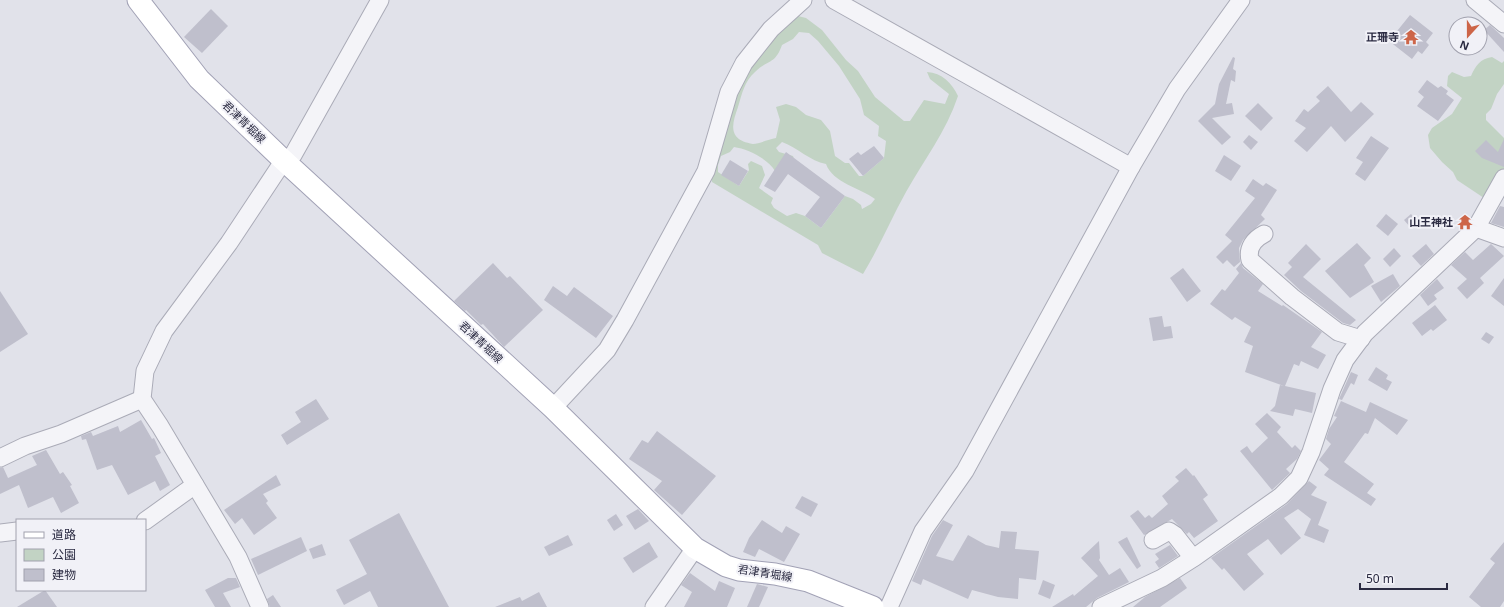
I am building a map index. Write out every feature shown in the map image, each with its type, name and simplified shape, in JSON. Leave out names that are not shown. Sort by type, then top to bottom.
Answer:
[{"type":"main road","name":"君津青堀線","points":[[138,0],[199,79],[284,160],[553,408],[695,548],[726,566],[740,570],[775,574],[808,581],[873,607]]},
{"type":"street","points":[[260,607],[238,557],[160,426],[142,399],[145,371],[164,331],[229,243],[284,160],[293,155],[380,0]]},
{"type":"street","points":[[553,408],[607,350],[626,320],[706,171],[729,92],[744,63],[771,29],[803,0]]},
{"type":"street","points":[[834,0],[1131,167]]},
{"type":"street","points":[[889,607],[923,531],[965,471],[1131,167],[1177,89],[1241,0]]},
{"type":"street","points":[[1479,2],[1504,24]]},
{"type":"street","points":[[1101,607],[1162,578],[1193,558],[1281,496],[1299,478],[1312,452],[1332,389],[1345,360],[1361,339],[1476,228],[1504,178]]},
{"type":"street","points":[[1476,228],[1504,238]]},
{"type":"street","points":[[1264,234],[1253,243],[1249,256],[1250,260],[1292,297],[1338,332],[1361,339]]},
{"type":"street","points":[[0,458],[25,446],[61,434],[142,399]]},
{"type":"street","points":[[146,519],[195,485]]},
{"type":"street","points":[[0,533],[16,531]]},
{"type":"street","points":[[1153,540],[1169,532],[1175,535],[1193,558]]},
{"type":"street","points":[[654,607],[695,548]]},
{"type":"green space","points":[[798,16],[806,18],[822,30],[846,60],[858,71],[875,97],[904,121],[910,121],[924,100],[945,104],[949,94],[930,79],[927,72],[937,74],[950,83],[958,96],[941,134],[906,192],[863,274],[822,253],[818,245],[712,182],[711,174],[732,90],[781,28]],"holes":[[[799,32],[809,33],[818,41],[839,66],[860,99],[864,115],[879,126],[878,136],[886,141],[884,158],[863,176],[859,176],[849,163],[845,163],[835,156],[830,131],[821,120],[806,115],[796,107],[786,104],[776,107],[780,120],[776,138],[753,144],[745,142],[735,135],[733,125],[734,119],[742,93],[748,80],[760,68],[774,59],[782,45],[793,39]],[[782,142],[815,160],[826,164],[834,176],[875,199],[871,204],[862,209],[861,205],[853,199],[845,196],[821,228],[805,216],[796,213],[787,216],[774,208],[771,203],[773,198],[759,188],[765,175],[762,166],[751,161],[748,164],[749,170],[739,186],[718,172],[718,165],[721,156],[730,152],[734,147],[757,155],[768,162],[775,171],[795,162],[793,156],[779,152],[776,148]]]},
{"type":"green space","points":[[1492,57],[1502,63],[1504,61],[1504,84],[1497,94],[1491,109],[1486,114],[1486,120],[1504,138],[1504,187],[1490,202],[1457,180],[1453,172],[1430,148],[1428,135],[1432,128],[1452,114],[1462,98],[1447,86],[1448,76],[1452,72],[1464,77],[1471,76],[1479,63],[1484,59]]},
{"type":"building","points":[[211,9],[228,26],[202,53],[184,37]]},
{"type":"building","name":"正珊寺","points":[[1410,15],[1433,33],[1426,42],[1429,45],[1422,54],[1418,51],[1412,59],[1389,41]]},
{"type":"building","points":[[1490,25],[1504,38],[1504,52],[1488,34],[1488,27]]},
{"type":"building","points":[[1233,57],[1235,58],[1233,69],[1236,71],[1235,82],[1231,80],[1226,104],[1232,103],[1234,114],[1212,118],[1231,137],[1222,145],[1198,121],[1215,104],[1219,84]]},
{"type":"building","points":[[1427,80],[1438,88],[1441,86],[1448,91],[1446,94],[1454,100],[1438,121],[1417,106],[1424,97],[1418,92]]},
{"type":"building","points":[[1328,86],[1351,112],[1361,102],[1374,114],[1345,142],[1331,126],[1307,152],[1294,141],[1306,128],[1295,121],[1304,109],[1308,112],[1320,101],[1316,97]]},
{"type":"building","points":[[1258,103],[1273,118],[1261,131],[1245,116]]},
{"type":"building","points":[[1249,135],[1258,142],[1251,150],[1243,142]]},
{"type":"building","points":[[1371,136],[1389,148],[1365,181],[1355,174],[1363,162],[1356,158]]},
{"type":"building","points":[[1504,139],[1504,167],[1482,158],[1475,151],[1486,140],[1498,152]]},
{"type":"building","points":[[874,146],[884,158],[863,176],[849,159],[858,152],[861,155]]},
{"type":"building","points":[[786,152],[845,196],[821,228],[805,216],[820,197],[788,174],[775,192],[764,186]]},
{"type":"building","points":[[1224,155],[1241,166],[1231,181],[1215,171]]},
{"type":"building","points":[[730,160],[748,171],[739,186],[721,175]]},
{"type":"building","points":[[1253,179],[1263,186],[1266,183],[1277,190],[1261,215],[1265,219],[1243,240],[1239,248],[1240,262],[1234,267],[1227,260],[1223,264],[1216,257],[1232,241],[1225,235],[1255,198],[1245,191]]},
{"type":"building","points":[[1500,206],[1504,207],[1504,227],[1491,223]]},
{"type":"building","points":[[1386,214],[1398,224],[1388,236],[1376,226]]},
{"type":"building","points":[[1411,214],[1417,221],[1410,227],[1404,220]]},
{"type":"building","points":[[1357,243],[1371,258],[1364,265],[1374,282],[1350,298],[1325,271]]},
{"type":"building","points":[[1306,244],[1321,259],[1303,277],[1356,320],[1350,325],[1343,323],[1301,291],[1284,275],[1292,267],[1288,263]]},
{"type":"building","points":[[1426,244],[1434,254],[1421,266],[1412,256]]},
{"type":"building","points":[[1491,244],[1504,256],[1480,278],[1484,283],[1467,299],[1457,288],[1467,279],[1451,265],[1465,252],[1473,260]]},
{"type":"building","points":[[1394,248],[1401,256],[1390,267],[1383,259]]},
{"type":"building","points":[[493,263],[507,278],[510,276],[543,310],[504,347],[483,324],[481,325],[466,310],[465,311],[454,301]]},
{"type":"building","points":[[1241,263],[1243,268],[1263,284],[1258,291],[1282,306],[1283,305],[1322,332],[1311,347],[1326,355],[1318,369],[1301,361],[1299,366],[1294,364],[1285,386],[1316,393],[1312,413],[1295,409],[1293,416],[1270,411],[1275,406],[1280,385],[1284,386],[1245,372],[1253,346],[1244,342],[1251,327],[1235,317],[1232,320],[1210,304],[1222,289],[1225,291],[1239,273],[1236,269]]},
{"type":"building","points":[[1183,268],[1201,291],[1187,302],[1170,278]]},
{"type":"building","points":[[1393,274],[1400,286],[1381,302],[1371,286]]},
{"type":"building","points":[[1504,278],[1504,306],[1491,296]]},
{"type":"building","points":[[1437,279],[1444,288],[1434,295],[1437,299],[1428,306],[1420,295]]},
{"type":"building","points":[[553,286],[567,296],[574,287],[613,316],[596,338],[544,300]]},
{"type":"building","points":[[0,291],[28,334],[0,352]]},
{"type":"building","points":[[1435,305],[1447,320],[1433,331],[1431,329],[1422,336],[1412,323]]},
{"type":"building","points":[[1162,316],[1164,327],[1171,326],[1173,338],[1153,341],[1149,318]]},
{"type":"building","points":[[1486,332],[1494,337],[1489,344],[1481,339]]},
{"type":"building","points":[[1376,367],[1388,375],[1386,379],[1392,382],[1387,391],[1368,380]]},
{"type":"building","points":[[1351,372],[1358,375],[1354,385],[1351,383],[1342,400],[1339,399]]},
{"type":"building","points":[[316,399],[329,419],[287,445],[281,435],[301,422],[295,412]]},
{"type":"building","points":[[1341,401],[1366,412],[1370,402],[1408,420],[1397,435],[1375,418],[1368,434],[1365,433],[1344,462],[1374,484],[1367,493],[1376,499],[1371,506],[1324,475],[1329,469],[1319,460],[1331,444],[1326,439],[1329,429],[1337,417],[1334,416]]},
{"type":"building","points":[[1267,413],[1281,427],[1277,432],[1292,448],[1295,445],[1301,451],[1297,459],[1286,469],[1290,473],[1272,490],[1240,451],[1247,446],[1252,453],[1268,438],[1255,424]]},
{"type":"building","points":[[141,420],[152,439],[154,438],[161,453],[155,456],[170,485],[160,491],[155,481],[128,495],[112,465],[97,470],[86,439],[82,440],[81,436],[91,432],[93,436],[118,426],[120,432]]},
{"type":"building","points":[[657,431],[716,476],[682,515],[654,490],[662,481],[629,459],[642,440],[648,443]]},
{"type":"building","points":[[46,450],[60,474],[63,472],[72,485],[70,486],[79,503],[61,513],[53,497],[28,508],[19,485],[0,494],[0,468],[3,467],[8,478],[37,465],[32,456]]},
{"type":"building","points":[[1186,468],[1193,476],[1194,475],[1208,495],[1203,499],[1218,521],[1194,538],[1189,532],[1187,534],[1172,519],[1144,535],[1130,516],[1138,510],[1145,518],[1149,515],[1152,518],[1168,504],[1162,496],[1179,481],[1175,477]]},
{"type":"building","points":[[276,475],[281,485],[263,494],[268,501],[266,503],[277,518],[254,535],[242,518],[235,524],[224,510]]},
{"type":"building","points":[[1309,481],[1317,487],[1311,495],[1327,502],[1318,525],[1329,530],[1324,543],[1304,535],[1311,519],[1298,509],[1284,518],[1301,538],[1281,555],[1268,539],[1247,554],[1264,574],[1244,591],[1224,568],[1222,570],[1211,558],[1287,504]]},
{"type":"building","points":[[802,496],[818,504],[811,517],[795,508]]},
{"type":"building","points":[[638,509],[649,521],[635,530],[626,516]]},
{"type":"building","points":[[399,513],[449,607],[378,607],[370,591],[344,605],[336,590],[367,574],[349,540]]},
{"type":"building","points":[[616,514],[623,525],[614,531],[607,520]]},
{"type":"building","points":[[762,520],[782,533],[786,526],[800,534],[784,562],[759,549],[755,557],[743,552],[749,538]]},
{"type":"building","points":[[943,520],[953,525],[936,556],[953,561],[968,535],[986,545],[999,548],[1001,531],[1017,532],[1015,549],[1039,551],[1036,580],[1019,578],[1018,599],[998,597],[972,590],[968,599],[923,579],[921,585],[912,581],[932,536]]},
{"type":"building","points":[[568,535],[573,545],[549,556],[544,547]]},
{"type":"building","points":[[301,537],[307,551],[258,575],[251,559]]},
{"type":"building","points":[[1127,537],[1141,566],[1137,569],[1118,542]]},
{"type":"building","points":[[1099,541],[1099,560],[1109,575],[1120,568],[1129,582],[1097,598],[1086,607],[1052,607],[1073,594],[1074,596],[1098,576],[1081,558]]},
{"type":"building","points":[[649,542],[658,557],[633,573],[623,558]]},
{"type":"building","points":[[1504,542],[1504,601],[1500,607],[1481,607],[1469,597],[1495,563],[1490,559]]},
{"type":"building","points":[[322,544],[326,555],[313,559],[309,549]]},
{"type":"building","points":[[1170,545],[1178,556],[1159,568],[1155,562],[1159,559],[1155,554]]},
{"type":"building","points":[[690,573],[715,591],[719,581],[735,588],[727,607],[684,607],[692,592],[681,585]]},
{"type":"building","points":[[228,578],[236,578],[240,587],[223,593],[231,607],[215,607],[205,590]]},
{"type":"building","points":[[1180,578],[1187,588],[1160,607],[1133,607],[1145,597]]},
{"type":"building","points":[[1043,580],[1055,585],[1050,599],[1038,594]]},
{"type":"building","points":[[757,584],[768,587],[759,607],[747,607]]},
{"type":"building","points":[[46,591],[57,607],[17,607]]},
{"type":"building","points":[[539,592],[547,607],[495,607],[520,597],[522,601]]},
{"type":"building","points":[[273,595],[281,607],[270,607],[267,599]]},
{"type":"place","name":"正珊寺","points":[[1411,37]]},
{"type":"place","name":"山王神社","points":[[1465,222]]}]
